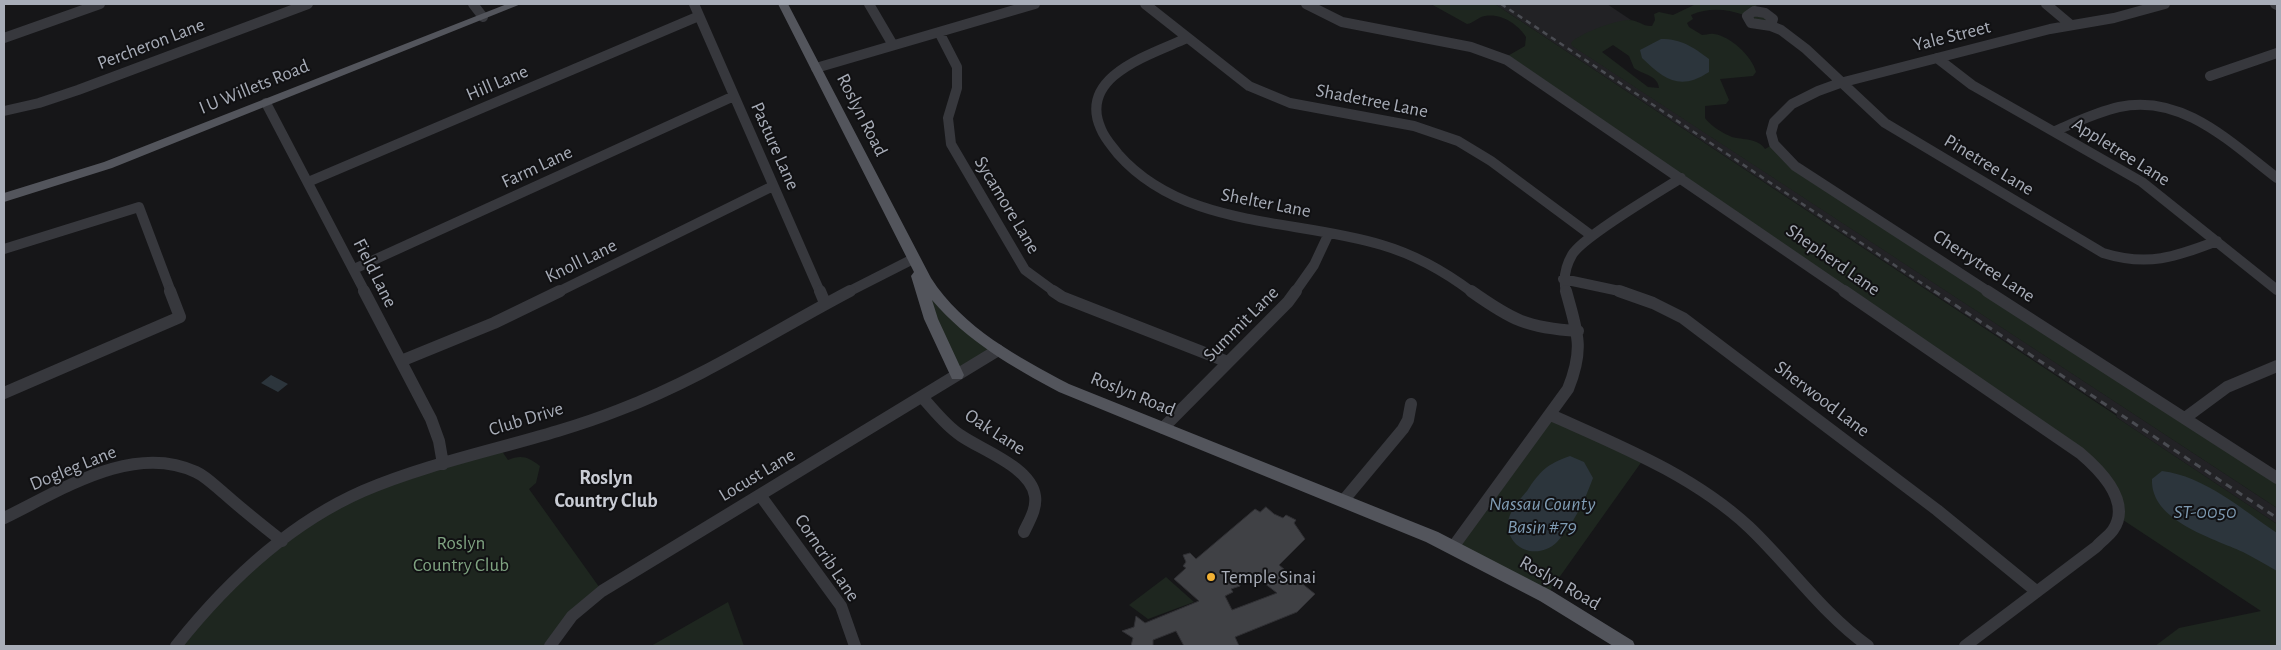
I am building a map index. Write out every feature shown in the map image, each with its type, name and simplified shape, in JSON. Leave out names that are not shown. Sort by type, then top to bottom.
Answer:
[{"type":"main road","name":"I U Willets Road","points":[[4,198],[108,165],[516,4]]},
{"type":"main road","name":"Roslyn Road","points":[[783,4],[913,259],[934,293],[947,308],[978,336],[1019,364],[1064,388],[1453,547],[1546,596],[1627,646]]},
{"type":"main road","points":[[913,259],[931,319],[957,375]]},
{"type":"street","points":[[4,38],[100,4]]},
{"type":"street","name":"Percheron Lane","points":[[4,112],[70,93],[308,4]]},
{"type":"street","points":[[473,4],[483,17]]},
{"type":"street","name":"Pasture Lane","points":[[694,4],[825,303]]},
{"type":"street","points":[[869,4],[893,45]]},
{"type":"street","points":[[816,68],[939,32],[1014,6],[1035,4]]},
{"type":"street","name":"Shadetree Lane","points":[[1145,4],[1234,76],[1276,98],[1312,108],[1414,126],[1458,141],[1491,161],[1592,236]]},
{"type":"street","name":"Shepherd Lane","points":[[1306,4],[1342,22],[1471,47],[1507,60],[1525,70],[2080,452],[2106,478],[2116,497],[2118,517],[2114,529],[2096,547],[1965,646]]},
{"type":"street","points":[[2046,4],[2071,25]]},
{"type":"street","name":"Yale Street","points":[[1772,138],[1772,124],[1778,115],[1808,96],[1840,83],[2071,25],[2114,18],[2165,4]]},
{"type":"street","name":"Hill Lane","points":[[308,182],[699,16]]},
{"type":"street","name":"Pinetree Lane","points":[[1771,26],[1797,42],[1864,107],[1885,123],[2103,253],[2131,261],[2151,262],[2164,260],[2217,241]]},
{"type":"street","name":"Sycamore Lane","points":[[939,32],[957,67],[957,88],[948,118],[951,144],[1004,238],[1025,270],[1062,297],[1228,362]]},
{"type":"street","name":"Shelter Lane","points":[[1187,38],[1122,69],[1108,78],[1100,88],[1093,103],[1093,116],[1112,148],[1126,166],[1148,183],[1186,203],[1378,244],[1410,255],[1436,267],[1520,321],[1536,327],[1578,331]]},
{"type":"street","points":[[2210,76],[2277,53]]},
{"type":"street","name":"Appletree Lane","points":[[1937,58],[1972,85],[2142,182],[2277,290]]},
{"type":"street","name":"Farm Lane","points":[[354,269],[734,96]]},
{"type":"street","name":"Field Lane","points":[[266,103],[431,419],[439,441],[443,464]]},
{"type":"street","points":[[2055,132],[2092,115],[2122,106],[2153,104],[2173,109],[2194,118],[2277,178]]},
{"type":"street","name":"Cherrytree Lane","points":[[1772,138],[1781,154],[1795,166],[2277,478]]},
{"type":"street","points":[[1453,547],[1551,414],[1568,389],[1577,367],[1578,331],[1563,279],[1572,254],[1592,236],[1680,178]]},
{"type":"street","name":"Knoll Lane","points":[[401,361],[494,323],[773,186]]},
{"type":"street","points":[[4,249],[139,207],[180,316],[4,393]]},
{"type":"street","name":"Summit Lane","points":[[1163,428],[1288,302],[1304,283],[1329,233]]},
{"type":"street","name":"Club Drive","points":[[176,646],[224,590],[282,541],[314,518],[364,491],[443,464],[587,421],[654,396],[691,378],[825,303],[913,259]]},
{"type":"street","name":"Sherwood Lane","points":[[1563,279],[1633,293],[1657,303],[1683,318],[1937,510],[2036,591]]},
{"type":"street","name":"Locust Lane","points":[[550,646],[558,631],[576,610],[595,596],[998,350]]},
{"type":"street","points":[[2185,418],[2227,387],[2277,366]]},
{"type":"street","name":"Oak Lane","points":[[922,397],[958,434],[1013,464],[1026,475],[1033,488],[1036,501],[1031,521],[1024,532]]},
{"type":"street","points":[[1343,501],[1403,429],[1408,420],[1411,404]]},
{"type":"street","points":[[1551,414],[1645,457],[1704,491],[1750,527],[1847,631],[1868,646]]},
{"type":"street","name":"Dogleg Lane","points":[[4,518],[98,474],[130,464],[152,461],[174,464],[196,471],[282,541]]},
{"type":"street","name":"Corncrib Lane","points":[[760,495],[840,606],[849,625],[855,646]]},
{"type":"shaded area","points":[[1495,4],[1607,4],[1631,20],[1573,46],[2277,508],[2277,524],[2116,417],[2117,415]]},
{"type":"green space","points":[[1431,4],[1495,4],[2277,524],[2277,646],[2155,646],[2179,628],[2261,611],[2120,518],[2109,480],[1504,58],[1525,46],[1526,37],[1514,24],[1503,18],[1491,16],[1483,17],[1467,24]]},
{"type":"green space","points":[[1696,4],[1757,4],[1754,11],[1761,12],[1771,26],[1741,14],[1721,10],[1691,15],[1693,19],[1687,23],[1689,27],[1702,35],[1714,34],[1733,43],[1745,53],[1756,72],[1753,76],[1720,79],[1729,100],[1726,104],[1705,106],[1705,118],[1710,124],[1732,137],[1754,141],[1765,149],[1774,144],[1781,154],[2277,478],[2277,508],[1572,46],[1571,43],[1589,32],[1616,22],[1632,20],[1652,26],[1655,20],[1654,14],[1659,12],[1673,15]],"holes":[[[1613,45],[1629,56],[1634,68],[1656,80],[1659,88],[1648,87],[1602,52]]]},
{"type":"green space","points":[[934,293],[998,350],[957,375],[925,300]]},
{"type":"green space","points":[[1551,415],[1645,457],[1546,596],[1454,548]]},
{"type":"green space","name":"Roslyn Country Club","points":[[499,447],[508,460],[525,457],[540,466],[536,483],[529,489],[602,591],[550,646],[177,646],[224,590],[336,505]]},
{"type":"green space","points":[[1166,577],[1194,602],[1148,619],[1129,605]]},
{"type":"green space","points":[[728,602],[744,646],[651,646]]},
{"type":"water","points":[[1661,39],[1675,40],[1687,44],[1698,51],[1709,59],[1709,72],[1699,78],[1681,82],[1658,72],[1642,58],[1640,50]]},
{"type":"water","points":[[271,375],[288,384],[278,392],[261,383]]},
{"type":"water","name":"Nassau County Basin #79","points":[[1570,456],[1584,462],[1593,478],[1586,495],[1578,512],[1557,542],[1550,548],[1542,551],[1526,550],[1513,541],[1509,533],[1508,524],[1512,511],[1540,473],[1555,462]]},
{"type":"water","name":"ST-0050","points":[[2162,471],[2178,474],[2223,495],[2277,533],[2277,571],[2243,552],[2200,534],[2172,517],[2161,506],[2154,494],[2152,479]]},
{"type":"building","name":"Temple Sinai","points":[[1266,507],[1274,514],[1283,518],[1286,515],[1296,520],[1294,523],[1305,539],[1279,565],[1315,594],[1297,612],[1235,637],[1239,646],[1184,646],[1176,631],[1153,640],[1153,646],[1131,646],[1133,638],[1122,631],[1134,627],[1136,616],[1145,623],[1199,601],[1174,579],[1186,568],[1183,566],[1186,562],[1183,555],[1190,553],[1196,559],[1255,509],[1260,512]],"holes":[[[1255,576],[1277,593],[1232,610],[1225,596],[1233,592],[1231,589],[1240,586],[1238,582]]]},
{"type":"railway","points":[[1501,4],[1935,292]]},
{"type":"railway","points":[[1934,291],[2277,518]]},
{"type":"place","name":"Temple Sinai","points":[[1211,577]]},
{"type":"district","name":"Roslyn Country Club","points":[[606,490]]}]
